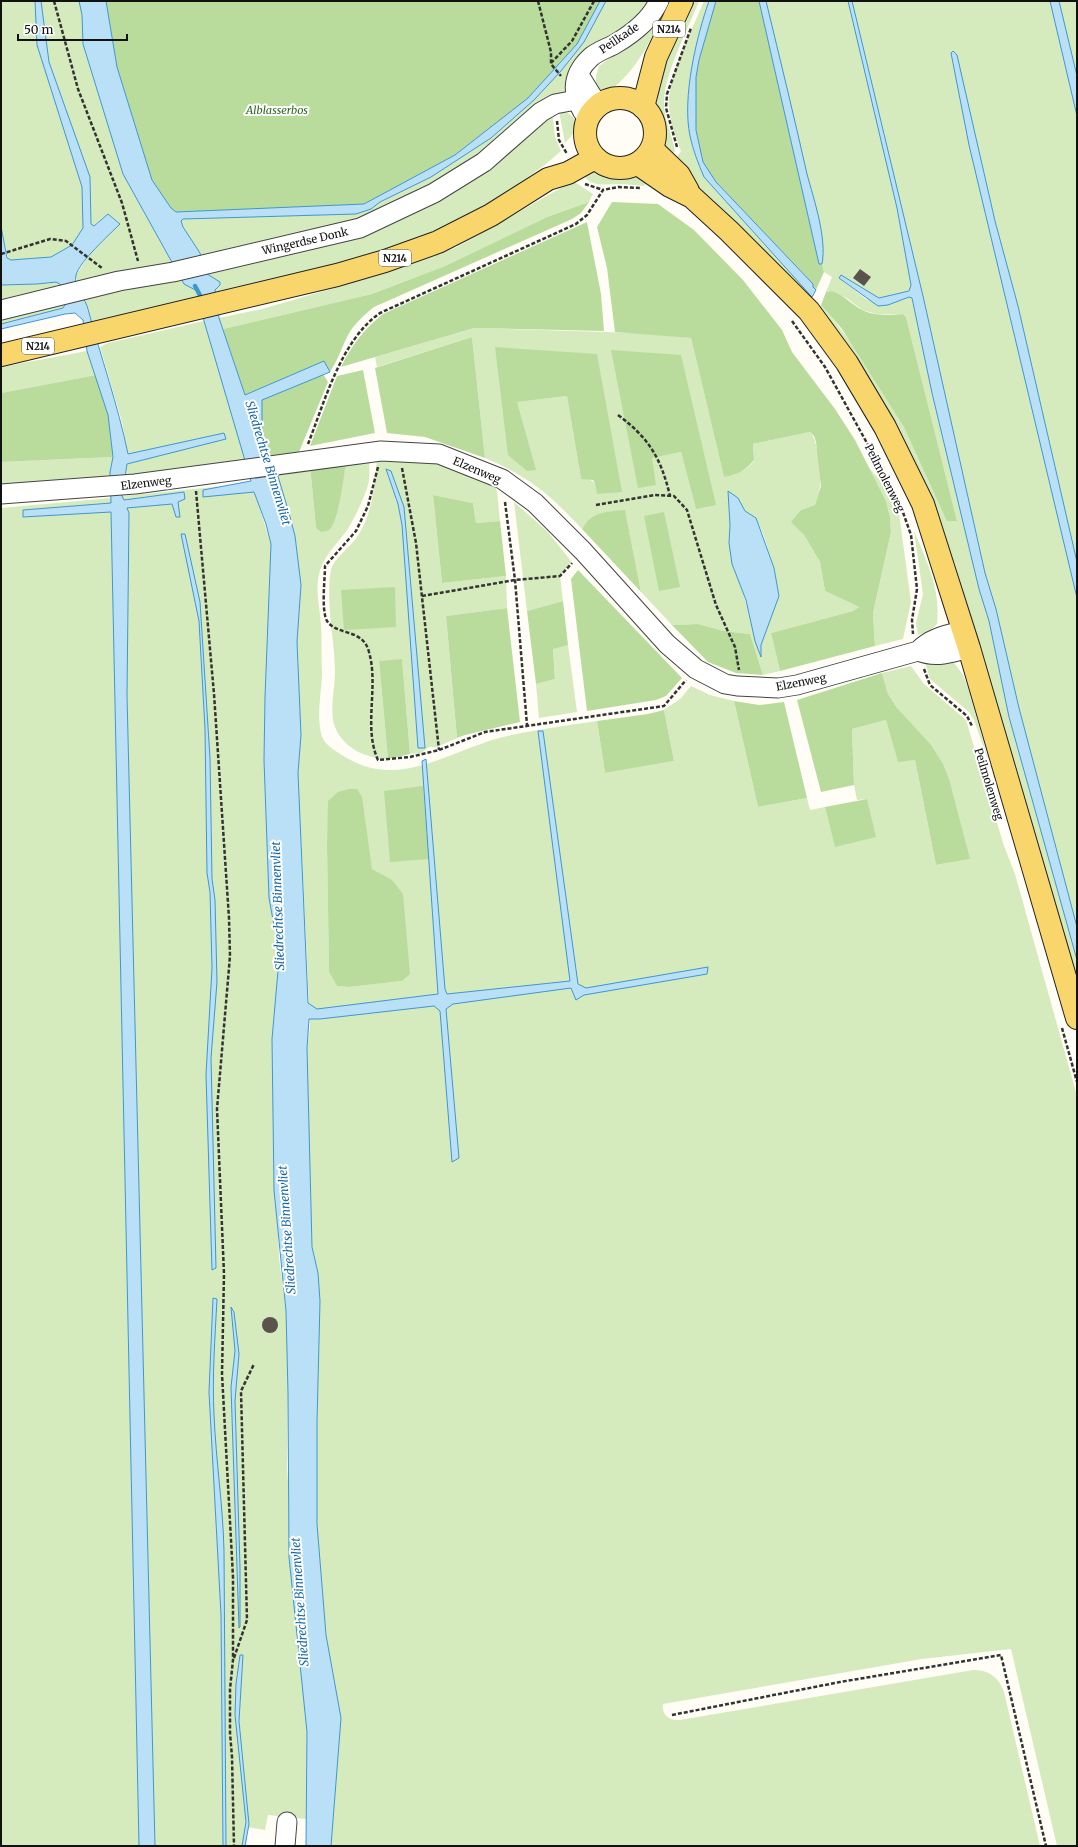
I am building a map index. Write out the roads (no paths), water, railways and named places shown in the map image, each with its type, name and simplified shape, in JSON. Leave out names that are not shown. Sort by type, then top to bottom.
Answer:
[{"type":"main road","name":"N214","points":[[636,103],[682,1]]},
{"type":"main road","points":[[614,99],[636,103],[654,122],[655,131],[645,156],[629,167],[611,167],[591,150],[586,135],[595,112],[614,99]]},
{"type":"main road","name":"N214","points":[[1,355],[228,301],[386,261],[438,242],[491,215],[548,179],[561,162],[572,162],[591,150]]},
{"type":"main road","name":"Peilmolenweg","points":[[645,156],[662,171],[679,175],[692,197],[729,231],[809,311],[847,363],[885,427],[923,504],[966,639],[1069,1023]]},
{"type":"street","name":"Peilkade","points":[[576,100],[570,75],[592,56],[618,42],[642,24],[659,1]]},
{"type":"street","points":[[570,75],[592,96],[595,112]]},
{"type":"street","points":[[576,100],[595,112]]},
{"type":"street","name":"Wingerdse Donk","points":[[1,310],[144,276],[173,272],[366,225],[434,193],[478,166],[541,112],[555,104],[576,100]]},
{"type":"street","name":"Elzenweg","points":[[1,494],[104,488],[301,461],[390,452],[439,454],[502,479],[535,502],[583,551],[667,644],[696,669],[726,684],[778,688],[797,685],[918,651],[925,644],[936,638],[966,639]]},
{"type":"street","points":[[285,1846],[287,1822]]},
{"type":"water","points":[[35,1],[41,1],[49,62],[90,177],[91,224],[94,226],[108,214],[120,224],[95,248],[83,263],[76,275],[76,284],[87,305],[128,454],[224,433],[226,439],[127,464],[122,496],[124,500],[184,492],[185,499],[178,502],[180,517],[176,517],[172,504],[127,508],[129,513],[127,695],[155,1846],[139,1846],[111,512],[23,517],[23,510],[111,503],[110,472],[113,457],[108,415],[87,351],[83,320],[75,313],[65,314],[1,329],[1,324],[63,308],[66,303],[63,286],[56,282],[1,285],[1,226],[7,258],[11,260],[51,257],[72,245],[83,228],[82,187],[37,45]]},
{"type":"water","points":[[79,1],[106,1],[117,67],[152,180],[171,208],[176,212],[364,204],[455,155],[528,98],[577,44],[600,1],[606,1],[584,42],[561,71],[534,100],[491,138],[431,177],[380,202],[371,209],[356,214],[183,219],[181,221],[183,227],[200,253],[204,272],[220,282],[220,285],[215,290],[219,318],[245,395],[324,361],[330,372],[262,400],[262,451],[277,473],[289,513],[295,536],[301,585],[297,642],[301,735],[298,773],[308,1003],[317,1009],[438,994],[422,761],[426,759],[445,989],[447,994],[570,981],[538,731],[543,731],[578,984],[586,988],[708,967],[707,974],[584,995],[576,1000],[571,988],[453,1004],[446,1009],[459,1158],[452,1162],[440,1011],[434,1006],[309,1019],[307,1048],[312,1247],[318,1273],[320,1301],[317,1422],[317,1524],[326,1635],[341,1718],[331,1846],[306,1846],[307,1732],[289,1557],[286,1311],[274,1190],[272,1039],[278,971],[277,942],[269,898],[264,760],[271,544],[266,524],[254,492],[203,497],[203,490],[251,481],[204,321],[199,292],[184,284],[123,174],[83,44],[82,15]]},
{"type":"water","points":[[709,1],[716,1],[699,60],[696,77],[696,130],[703,162],[716,182],[813,284],[813,287],[816,290],[812,297],[704,177],[696,156],[690,136],[688,121],[689,86],[699,32]]},
{"type":"water","points":[[759,1],[766,1],[816,207],[823,243],[822,264],[819,264]]},
{"type":"water","points":[[848,1],[852,1],[923,296],[985,573],[996,609],[1019,708],[1077,927],[1077,960],[1009,717],[989,621],[979,589],[932,393],[912,298],[909,297],[888,305],[878,306],[839,278],[841,275],[879,298],[909,291],[911,285],[897,208]]},
{"type":"water","points":[[1050,1],[1059,1],[1077,76],[1077,116]]},
{"type":"water","points":[[953,51],[957,55],[995,221],[1018,306],[1077,562],[1077,598],[969,145],[951,53]]},
{"type":"water","points":[[386,469],[391,471],[404,507],[425,748],[418,748],[402,525],[398,504]]},
{"type":"water","points":[[728,491],[738,498],[745,511],[756,518],[774,568],[779,596],[761,645],[761,657],[755,641],[746,600],[732,564],[729,543],[730,525]]},
{"type":"water","points":[[181,534],[185,534],[200,602],[210,758],[212,879],[215,900],[217,982],[211,1058],[216,1268],[212,1270],[206,1075],[212,968],[210,892],[207,873],[205,729],[199,621]]},
{"type":"water","points":[[213,1298],[217,1299],[213,1400],[224,1551],[226,1846],[223,1846],[221,1615],[209,1392]]},
{"type":"water","points":[[231,1307],[234,1312],[239,1354],[235,1401],[240,1567],[239,1628],[231,1387],[235,1351]]},
{"type":"water","points":[[240,1655],[243,1655],[239,1721],[249,1824],[245,1846],[242,1846],[246,1822],[235,1715],[236,1684]]},
{"type":"waterway","name":"Sliedrechtse Binnenvliet","points":[[195,286],[203,301]]},
{"type":"park label","name":"Alblasserbos","points":[[277,110]]}]
